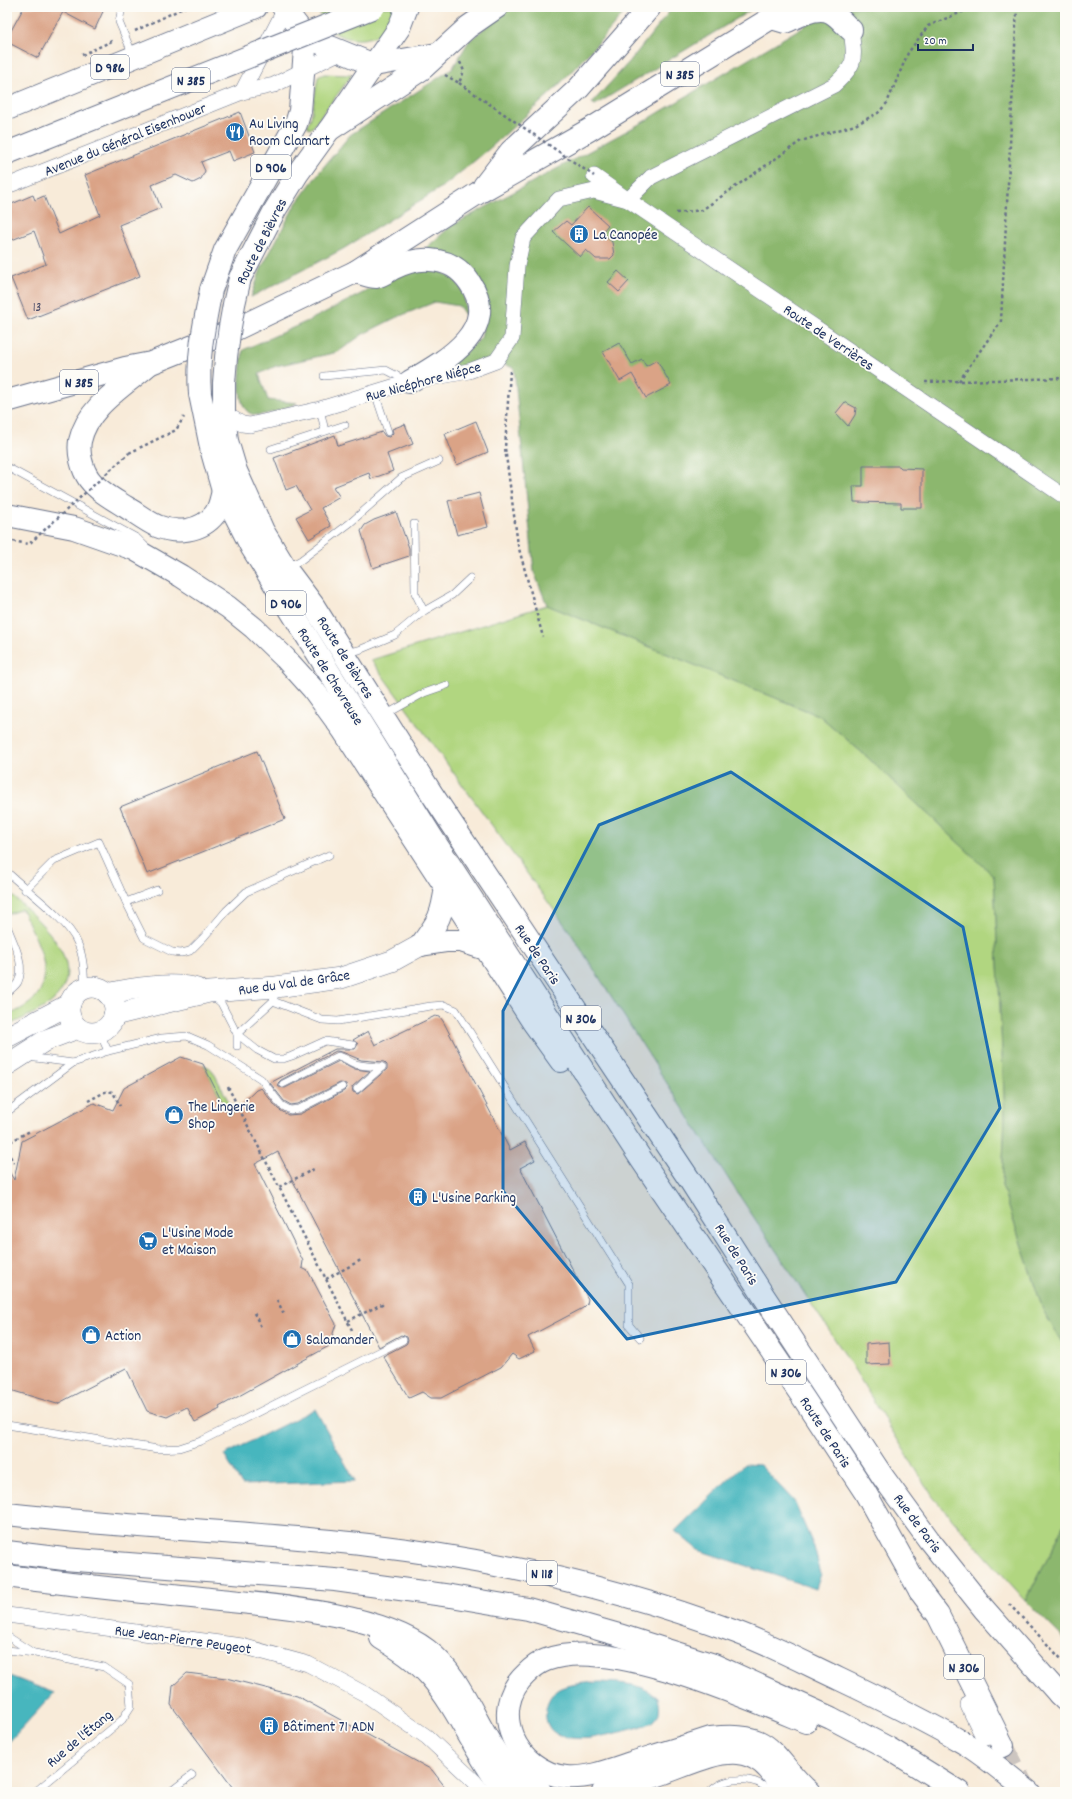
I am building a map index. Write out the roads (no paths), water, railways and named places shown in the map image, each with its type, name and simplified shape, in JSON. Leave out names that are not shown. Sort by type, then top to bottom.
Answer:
[{"type":"main road","name":"D 986","points":[[7,109],[256,7]]},
{"type":"main road","name":"N 385","points":[[7,153],[374,7]]},
{"type":"main road","name":"Route de Bièvres","points":[[407,7],[399,28],[298,173],[275,210],[240,278],[230,323],[225,361],[224,413],[228,440],[236,471],[263,532],[286,569],[313,605],[432,794]]},
{"type":"main road","points":[[329,130],[422,69],[444,61],[468,27],[497,7]]},
{"type":"main road","points":[[478,193],[511,150],[580,88],[650,7]]},
{"type":"main road","points":[[849,7],[851,30]]},
{"type":"main road","points":[[284,8],[306,37],[374,65],[444,61]]},
{"type":"main road","points":[[780,12],[784,22],[807,13],[825,10],[832,13],[851,30]]},
{"type":"main road","name":"N 385","points":[[7,401],[125,368],[151,363],[234,330],[355,272],[478,193],[589,130],[780,12]]},
{"type":"main road","name":"Route de Chevreuse","points":[[306,37],[300,110],[296,124],[225,250],[211,290],[201,338],[198,372],[200,394],[212,452],[223,491],[252,548],[406,797]]},
{"type":"main road","points":[[355,272],[375,277],[412,261],[430,260],[455,266],[463,272],[472,286],[477,297],[478,306],[478,322],[473,331],[467,340],[445,360],[409,382]]},
{"type":"main road","points":[[151,363],[99,407],[85,428],[80,442],[80,455],[89,479],[101,490],[155,525],[167,530],[179,531],[199,526],[210,519],[216,513],[223,491]]},
{"type":"main road","points":[[7,515],[74,528],[134,549],[228,607],[254,628],[285,658],[312,689],[343,730],[446,886],[533,1022],[590,1101],[642,1159]]},
{"type":"main road","name":"Rue de Paris","points":[[432,794],[691,1182],[763,1295],[883,1477],[929,1540],[984,1609],[1063,1697]]},
{"type":"main road","name":"Rue de Paris","points":[[406,797],[642,1159]]},
{"type":"main road","points":[[421,944],[434,927],[442,912],[446,886]]},
{"type":"main road","points":[[421,944],[461,941],[486,949]]},
{"type":"main road","name":"Route de Paris","points":[[642,1159],[865,1492],[920,1591]]},
{"type":"main road","name":"N 118","points":[[7,1514],[368,1545],[461,1558],[533,1571],[588,1584],[652,1603],[724,1628],[879,1698],[966,1745],[1029,1792]]},
{"type":"main road","points":[[7,1552],[72,1559],[335,1580],[451,1596],[528,1609],[620,1635],[714,1665],[831,1718],[890,1749],[959,1792]]},
{"type":"main road","points":[[7,1576],[274,1606],[343,1618],[388,1628],[428,1650],[454,1679],[500,1759],[511,1772],[524,1783],[541,1792]]},
{"type":"main road","name":"N 306","points":[[920,1591],[938,1615],[1003,1746]]},
{"type":"main road","points":[[343,1618],[399,1649],[416,1662],[430,1676],[444,1694],[482,1758],[505,1792]]},
{"type":"main road","points":[[809,1792],[775,1753],[766,1746],[756,1740],[736,1736],[711,1738],[605,1771],[584,1776],[567,1777],[551,1774],[527,1759],[518,1748],[512,1735],[509,1720],[509,1705],[513,1691],[522,1677],[533,1667],[545,1660],[586,1653],[605,1655],[680,1674],[751,1699],[809,1724],[890,1749]]},
{"type":"main road","points":[[603,1792],[720,1753],[732,1752],[755,1758],[764,1765],[773,1774],[783,1792]]},
{"type":"street","points":[[242,92],[284,8]]},
{"type":"street","points":[[628,200],[651,177],[834,85],[848,72],[855,57],[851,30]]},
{"type":"street","name":"Avenue du Général Eisenhower","points":[[7,186],[242,92],[270,86],[342,52]]},
{"type":"street","name":"Route de Verrières","points":[[594,176],[652,217],[1065,497]]},
{"type":"street","name":"Rue Nicéphore Niépce","points":[[224,413],[242,424],[250,425],[320,409],[375,394],[409,382],[469,371],[496,361],[512,338],[517,266],[522,238],[559,199],[594,192],[628,200]]},
{"type":"street","name":"Rue du Val de Grâce","points":[[108,994],[138,988],[186,985],[209,992],[275,994],[341,978],[392,961],[421,944]]},
{"type":"street","points":[[85,988],[98,988],[108,994],[113,1000],[114,1015],[111,1022],[99,1031],[87,1032],[78,1028],[70,1014],[70,1004],[74,995],[85,988]]},
{"type":"street","name":"Rue du Val de Grâce","points":[[114,1015],[209,992]]},
{"type":"street","points":[[7,1037],[70,1004]]},
{"type":"street","points":[[14,1060],[46,1040],[78,1028]]},
{"type":"street","points":[[920,1591],[930,1619],[985,1734]]},
{"type":"street","name":"Rue Jean-Pierre Peugeot","points":[[7,1615],[242,1646],[308,1664],[365,1694],[427,1737],[474,1781],[483,1792]]},
{"type":"lane","points":[[122,7],[119,22],[134,57]]},
{"type":"lane","points":[[324,376],[386,370],[409,382]]},
{"type":"lane","points":[[375,394],[388,432]]},
{"type":"lane","points":[[320,409],[325,431]]},
{"type":"lane","points":[[271,449],[344,425]]},
{"type":"lane","points":[[286,569],[301,560],[350,523],[401,478],[439,461]]},
{"type":"lane","points":[[7,467],[137,538],[157,562]]},
{"type":"lane","points":[[414,524],[415,593],[424,611]]},
{"type":"lane","points":[[344,654],[359,650],[395,635],[424,611],[452,595],[470,578]]},
{"type":"lane","points":[[383,717],[424,693],[448,685]]},
{"type":"lane","points":[[25,890],[54,861],[99,842],[144,938],[172,952],[181,953],[190,951],[204,938],[226,911],[246,892],[329,855]]},
{"type":"lane","points":[[7,872],[25,890],[70,928],[78,943],[82,959],[85,988]]},
{"type":"lane","points":[[126,902],[157,890]]},
{"type":"lane","points":[[7,926],[18,954],[20,969],[18,982],[7,994]]},
{"type":"lane","points":[[209,992],[220,1003],[237,1034],[257,1050],[274,1059],[283,1059],[292,1056],[325,1041],[352,1046]]},
{"type":"lane","points":[[237,1046],[237,1034],[275,994],[322,1020],[338,1021],[444,1005],[456,1010],[628,1284],[629,1325],[640,1338]]},
{"type":"lane","points":[[99,1031],[108,1051]]},
{"type":"lane","points":[[7,1112],[73,1063],[108,1051],[162,1038],[187,1036],[208,1045],[262,1079],[281,1105],[290,1110],[299,1109],[342,1087]]},
{"type":"lane","points":[[283,1084],[338,1056],[343,1057],[352,1063],[363,1066],[382,1067],[358,1088]]},
{"type":"lane","points":[[14,1060],[73,1063]]},
{"type":"lane","points":[[7,1425],[158,1449],[180,1448],[201,1441],[403,1340]]},
{"type":"lane","points":[[7,1636],[35,1653]]},
{"type":"lane","name":"Rue de l'Étang","points":[[7,1650],[35,1653],[104,1667],[129,1684],[132,1706],[122,1720],[35,1792]]},
{"type":"lane","points":[[170,1792],[192,1775]]},
{"type":"lane","points":[[710,1792],[713,1788],[733,1779],[752,1781],[770,1792]]},
{"type":"water","points":[[315,1409],[355,1481],[242,1485],[224,1455]]},
{"type":"water","points":[[744,1464],[760,1465],[794,1501],[814,1547],[821,1574],[816,1589],[698,1550],[675,1531]]},
{"type":"water","points":[[7,1675],[54,1693],[7,1744]]},
{"type":"water","points":[[600,1682],[631,1685],[645,1689],[652,1693],[658,1698],[659,1701],[658,1716],[654,1721],[643,1726],[592,1738],[580,1739],[559,1735],[548,1726],[546,1719],[547,1704],[550,1697],[555,1692],[570,1685]]},
{"type":"tunnel","points":[[1003,1746],[1026,1792]]},
{"type":"place","name":"Au Living Room Clamart","points":[[235,132]]},
{"type":"place","name":"La Canopée","points":[[579,234]]},
{"type":"place","name":"The Lingerie Shop","points":[[174,1115]]},
{"type":"place","name":"L'Usine Parking","points":[[418,1197]]},
{"type":"place","name":"L'Usine Mode et Maison","points":[[148,1241]]},
{"type":"place","name":"Action","points":[[91,1335]]},
{"type":"place","name":"Salamander","points":[[292,1339]]},
{"type":"place","name":"Bâtiment 71 ADN","points":[[269,1726]]}]
